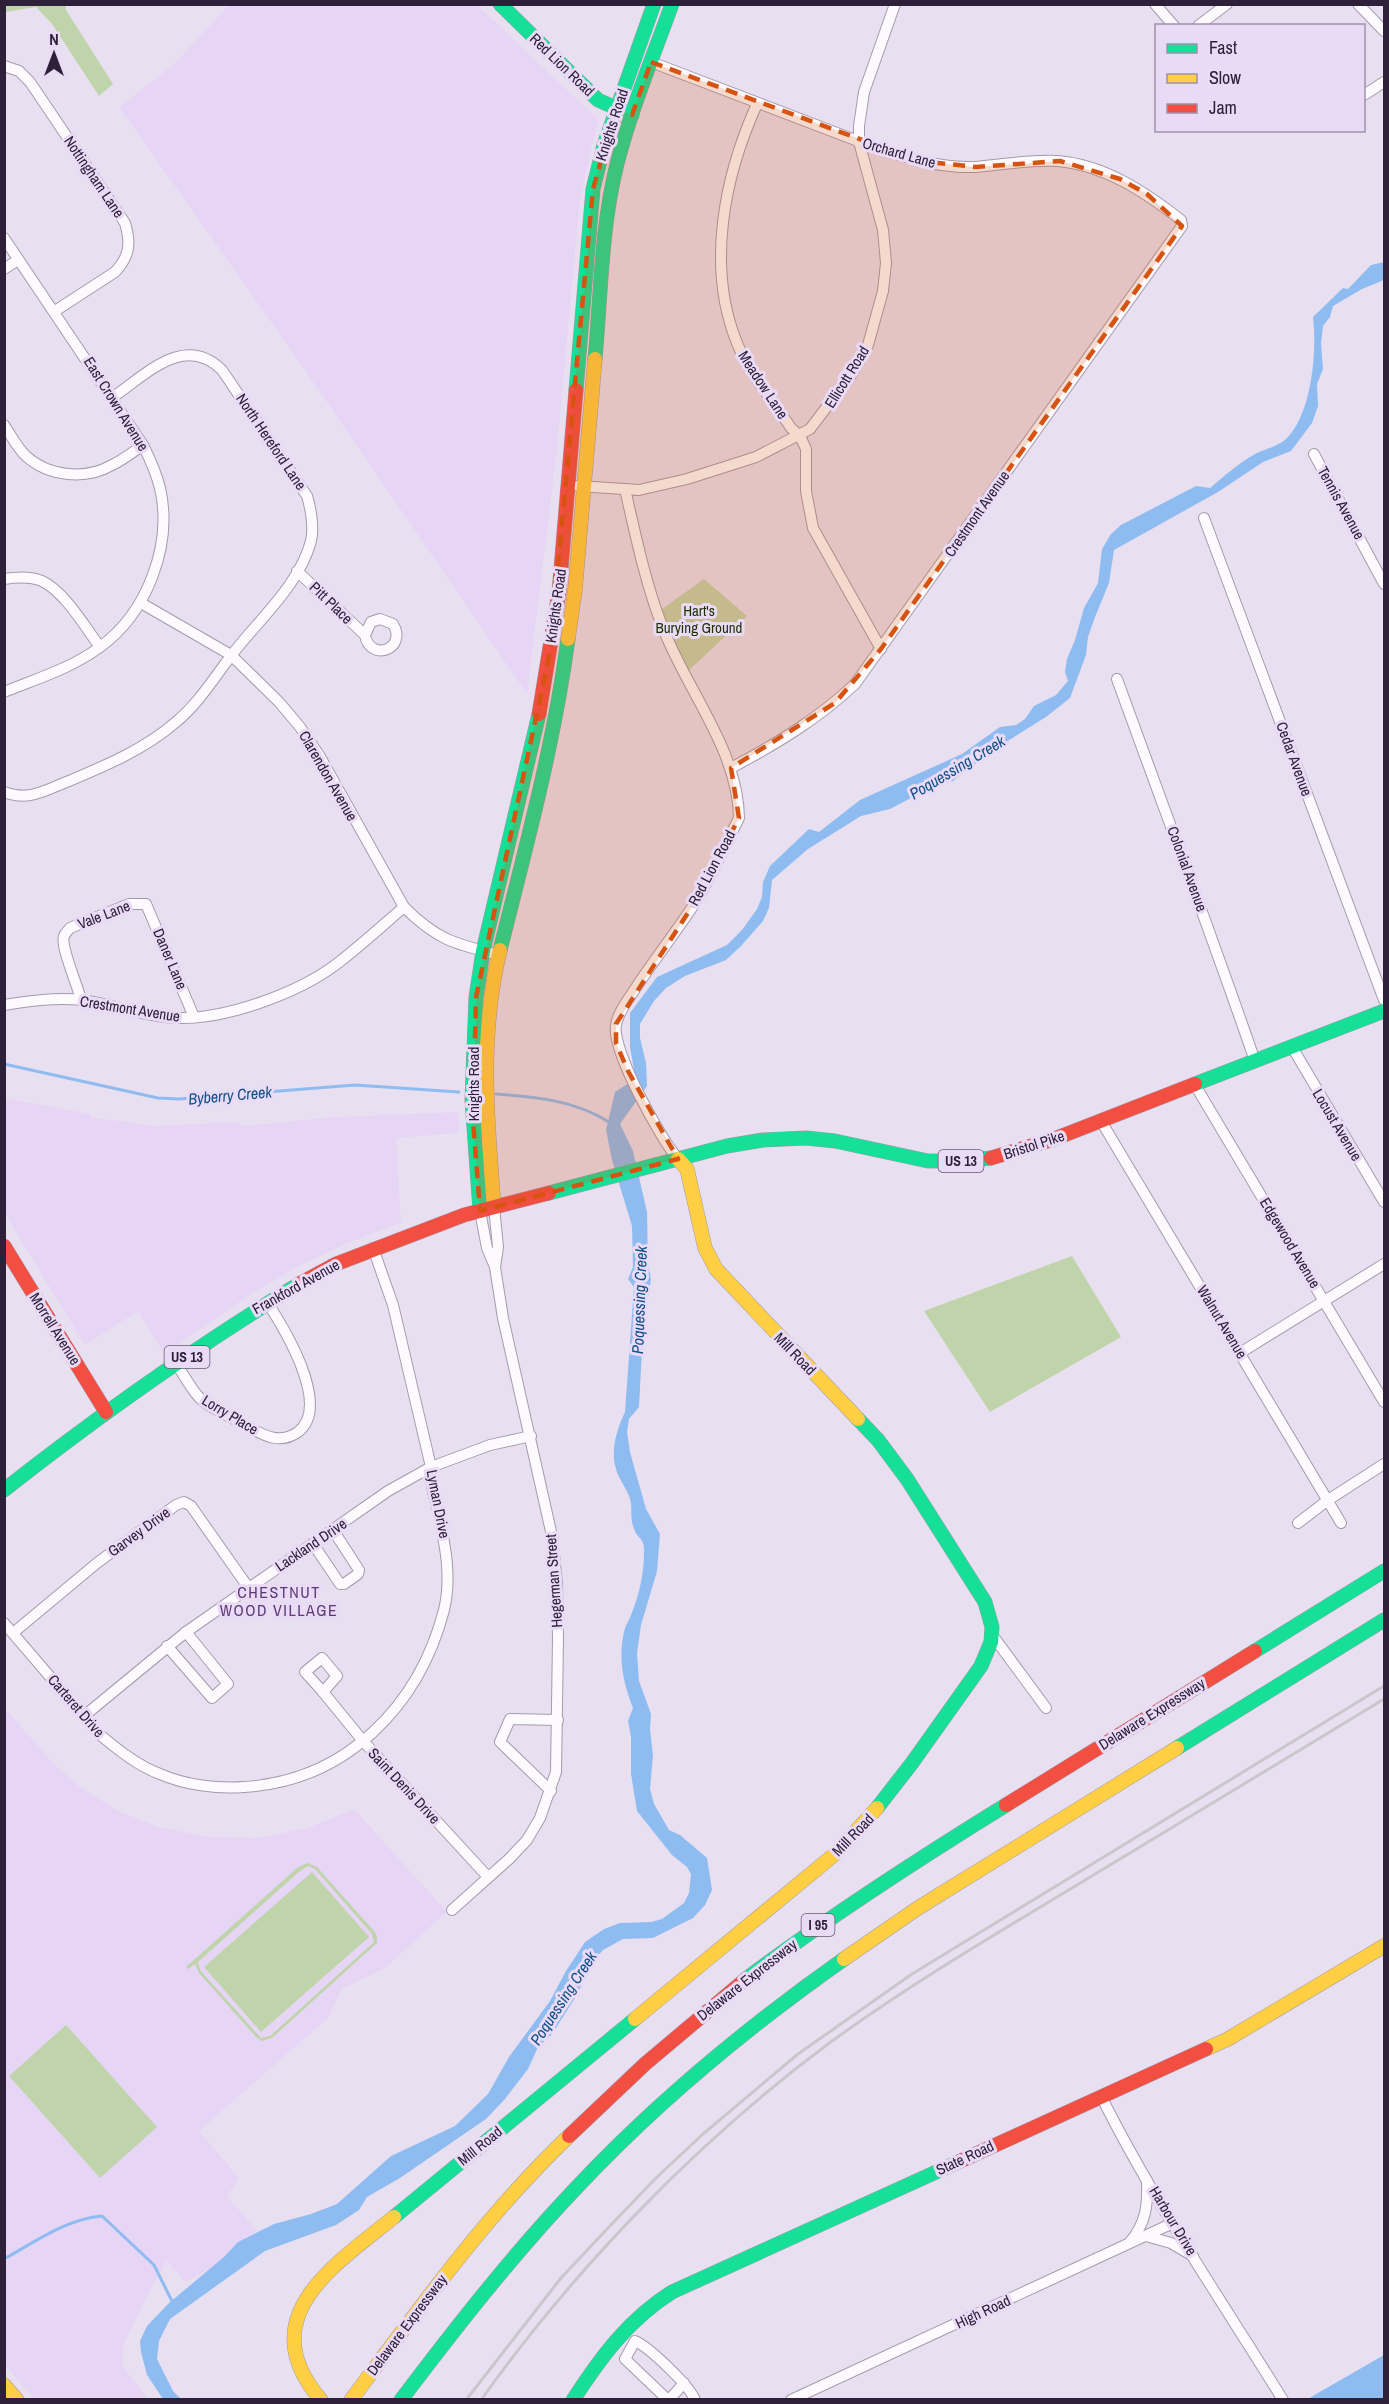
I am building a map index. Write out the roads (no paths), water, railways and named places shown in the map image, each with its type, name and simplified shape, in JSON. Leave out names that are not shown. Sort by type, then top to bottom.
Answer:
[{"type":"main road","name":"Red Lion Road","points":[[500,4],[598,100],[632,115]]},
{"type":"main road","name":"Knights Road","points":[[480,1211],[472,1076],[476,998],[483,951],[538,718],[559,592],[593,189],[616,108],[654,4]]},
{"type":"main road","name":"Knights Road","points":[[494,1207],[486,1119],[485,1069],[490,1008],[499,954],[534,816],[562,684],[575,590],[608,214],[617,165],[632,115],[672,4]]},
{"type":"main road","name":"Bristol Pike","points":[[631,1171],[744,1143],[792,1138],[835,1141],[918,1160],[971,1160],[994,1157],[1029,1148],[1384,1011]]},
{"type":"main road","name":"Mill Road","points":[[321,2400],[304,2376],[297,2354],[295,2336],[299,2313],[310,2291],[338,2263],[835,1854],[875,1813],[899,1782],[981,1666],[993,1636],[993,1622],[985,1602],[897,1464],[855,1414],[716,1269],[705,1248],[687,1169],[678,1159]]},
{"type":"main road","name":"Frankford Avenue","points":[[4,1490],[106,1412],[267,1302],[320,1271],[373,1248],[480,1211],[631,1171]]},
{"type":"main road","name":"Morrell Avenue","points":[[4,1246],[106,1412]]},
{"type":"main road","name":"Delaware Expressway","points":[[352,2399],[452,2265],[485,2226],[564,2141],[645,2064],[733,1989],[810,1931],[894,1874],[1384,1570]]},
{"type":"main road","points":[[401,2400],[498,2276],[604,2160],[670,2097],[757,2024],[855,1950],[918,1908],[1384,1620]]},
{"type":"main road","name":"State Road","points":[[573,2400],[624,2328],[652,2304],[725,2267],[1238,2034],[1384,1946]]},
{"type":"main road","points":[[4,2385],[17,2400]]},
{"type":"street","name":"Ellicott Road","points":[[568,485],[639,490],[738,464],[786,440],[800,436],[810,429],[851,375],[868,345],[883,291],[886,263],[883,230],[859,142],[864,92],[895,4]]},
{"type":"street","points":[[1155,4],[1172,24]]},
{"type":"street","points":[[1201,24],[1227,4]]},
{"type":"street","points":[[1358,4],[1384,31]]},
{"type":"street","name":"Orchard Lane","points":[[651,62],[859,142],[919,161],[946,166],[976,166],[1034,160],[1060,161],[1090,168],[1120,179],[1147,194],[1181,220]]},
{"type":"street","name":"Nottingham Lane","points":[[4,66],[19,71],[30,82],[125,223],[129,236],[129,251],[115,272],[56,311]]},
{"type":"street","points":[[1365,94],[1384,81]]},
{"type":"street","name":"Meadow Lane","points":[[757,104],[742,137],[722,230],[719,260],[727,314],[738,345],[806,448],[806,491],[813,528],[881,650]]},
{"type":"street","name":"Crestmont Avenue","points":[[732,768],[783,740],[835,703],[855,684],[1176,235],[1182,226],[1181,220]]},
{"type":"street","name":"East Crown Avenue","points":[[4,238],[56,311],[143,445],[154,467],[160,490],[163,518],[154,573],[141,603],[115,634],[100,647],[62,669],[4,692]]},
{"type":"street","points":[[4,269],[18,260]]},
{"type":"street","name":"North Hereford Lane","points":[[4,792],[15,796],[34,795],[106,766],[143,747],[177,722],[205,694],[231,656],[280,596],[297,571],[311,540],[310,505],[307,496],[222,370],[213,361],[201,355],[186,353],[171,358],[113,398]]},
{"type":"street","points":[[4,426],[26,456],[44,467],[66,475],[90,473],[111,466],[143,445]]},
{"type":"street","name":"Tennis Avenue","points":[[1314,454],[1384,584]]},
{"type":"street","name":"Red Lion Road","points":[[625,489],[660,622],[732,768],[739,802],[739,818],[695,902],[619,1014],[615,1034],[628,1071],[668,1147],[678,1159]]},
{"type":"street","name":"Cedar Avenue","points":[[1204,518],[1384,1000]]},
{"type":"street","name":"Pitt Place","points":[[297,571],[365,635]]},
{"type":"street","points":[[4,579],[23,577],[41,580],[58,592],[100,647]]},
{"type":"street","name":"Clarendon Avenue","points":[[141,603],[231,656],[279,702],[319,755],[404,907],[420,923],[440,937],[499,954]]},
{"type":"street","name":"Colonial Avenue","points":[[1117,679],[1200,901],[1255,1061]]},
{"type":"street","name":"Vale Lane","points":[[81,1000],[63,948],[64,936],[70,928],[129,904],[143,903]]},
{"type":"street","name":"Daner Lane","points":[[143,903],[149,908],[194,1017]]},
{"type":"street","name":"Crestmont Avenue","points":[[4,1005],[29,1001],[81,1000],[175,1018],[223,1014],[256,1004],[336,965],[404,907]]},
{"type":"street","name":"Locust Avenue","points":[[1292,1047],[1384,1202]]},
{"type":"street","name":"Edgewood Avenue","points":[[1195,1085],[1384,1402]]},
{"type":"street","name":"Walnut Avenue","points":[[1101,1121],[1341,1523]]},
{"type":"street","name":"Hegerman Street","points":[[494,1207],[498,1246],[495,1267]]},
{"type":"street","name":"Hegerman Street","points":[[452,1910],[527,1840],[540,1818],[556,1772],[557,1583],[552,1536],[503,1318],[495,1267],[487,1248],[480,1211]]},
{"type":"street","name":"Lyman Drive","points":[[363,1741],[382,1725],[402,1701],[420,1669],[435,1637],[444,1609],[448,1578],[446,1547],[430,1479],[431,1467],[393,1305],[373,1248]]},
{"type":"street","points":[[1240,1353],[1384,1264]]},
{"type":"street","name":"Lorry Place","points":[[177,1364],[197,1395],[208,1404],[269,1438],[286,1438],[296,1433],[308,1417],[309,1396],[291,1340],[267,1302]]},
{"type":"street","name":"Lackland Drive","points":[[84,1716],[167,1646],[388,1491],[431,1467],[490,1446],[531,1436]]},
{"type":"street","points":[[1298,1523],[1328,1500],[1384,1464]]},
{"type":"street","name":"Garvey Drive","points":[[14,1633],[98,1563],[176,1505],[184,1502],[191,1506],[248,1587]]},
{"type":"street","points":[[313,1544],[340,1584],[344,1584],[358,1574],[359,1570],[333,1530]]},
{"type":"street","name":"Carteret Drive","points":[[4,1623],[84,1716],[113,1746],[159,1774],[198,1785],[216,1787],[270,1786],[308,1775],[339,1760],[363,1741]]},
{"type":"street","points":[[167,1646],[212,1698],[228,1684],[186,1632]]},
{"type":"street","points":[[993,1636],[1046,1708]]},
{"type":"street","name":"Saint Denis Drive","points":[[323,1692],[363,1741],[488,1877]]},
{"type":"street","points":[[551,1791],[500,1742],[510,1719],[558,1720]]},
{"type":"street","name":"Harbour Drive","points":[[1101,2097],[1173,2223],[1283,2400]]},
{"type":"street","points":[[1127,2244],[1144,2220],[1148,2199],[1147,2178]]},
{"type":"street","name":"High Road","points":[[791,2400],[1173,2223]]},
{"type":"street","points":[[1146,2236],[1171,2243],[1195,2258]]},
{"type":"street","points":[[684,2383],[668,2400],[625,2359],[635,2341],[684,2383],[692,2391],[695,2400]]},
{"type":"water","name":"Poquessing Creek","points":[[1384,262],[1384,280],[1362,289],[1333,306],[1330,317],[1323,326],[1321,343],[1323,369],[1317,384],[1318,406],[1312,423],[1291,451],[1263,462],[1218,492],[1114,550],[1109,583],[1088,637],[1086,655],[1070,698],[953,781],[930,788],[890,809],[861,816],[808,849],[772,880],[769,908],[763,921],[741,946],[726,960],[685,976],[666,988],[654,1001],[640,1024],[647,1086],[620,1124],[633,1151],[647,1212],[648,1263],[651,1279],[643,1330],[639,1407],[629,1419],[627,1432],[630,1452],[646,1509],[660,1534],[657,1571],[641,1625],[637,1653],[639,1681],[651,1714],[653,1755],[650,1789],[654,1804],[669,1830],[680,1835],[707,1858],[712,1890],[705,1905],[693,1918],[653,1938],[623,1939],[603,1950],[587,1968],[585,1978],[575,1998],[552,2034],[538,2047],[528,2069],[486,2119],[400,2178],[367,2197],[359,2210],[336,2225],[265,2251],[170,2319],[159,2341],[157,2359],[173,2391],[181,2399],[163,2399],[147,2375],[140,2341],[147,2326],[169,2303],[224,2257],[238,2242],[274,2224],[337,2204],[391,2156],[455,2126],[488,2094],[509,2057],[550,2001],[585,1942],[604,1929],[620,1923],[651,1922],[662,1919],[684,1903],[689,1893],[691,1874],[687,1867],[672,1855],[637,1811],[631,1774],[631,1737],[628,1721],[633,1708],[624,1680],[622,1661],[622,1642],[641,1584],[644,1548],[632,1522],[630,1498],[614,1462],[615,1440],[625,1412],[634,1287],[628,1279],[633,1267],[632,1226],[612,1160],[606,1130],[615,1092],[629,1083],[634,1070],[630,1047],[630,1013],[657,977],[727,945],[742,930],[757,909],[762,897],[763,882],[770,866],[809,829],[819,832],[860,800],[962,754],[1000,727],[1016,725],[1025,719],[1034,706],[1056,695],[1068,681],[1065,672],[1067,659],[1084,608],[1098,583],[1102,549],[1111,534],[1121,525],[1196,486],[1210,488],[1255,454],[1285,440],[1296,426],[1308,397],[1313,363],[1313,317],[1343,288],[1348,289],[1371,265]]},
{"type":"water","points":[[1384,2355],[1384,2399],[1308,2399],[1318,2393]]},
{"type":"waterway","name":"Byberry Creek","points":[[4,1064],[158,1098],[179,1099],[355,1085],[459,1092]]},
{"type":"waterway","name":"Byberry Creek","points":[[496,1094],[540,1098],[568,1104],[609,1122]]},
{"type":"waterway","points":[[4,2259],[63,2226],[102,2216],[154,2265],[173,2303]]},
{"type":"railway","points":[[466,2400],[561,2278],[608,2228],[703,2134],[798,2054],[912,1974],[1384,1686]]},
{"type":"railway","points":[[481,2400],[557,2302],[641,2209],[732,2122],[828,2044],[948,1963],[1384,1699]]},
{"type":"district","name":"CHESTNUT WOOD VILLAGE","points":[[279,1601]]},
{"type":"park label","name":"Hart's Burying Ground","points":[[699,620]]}]
